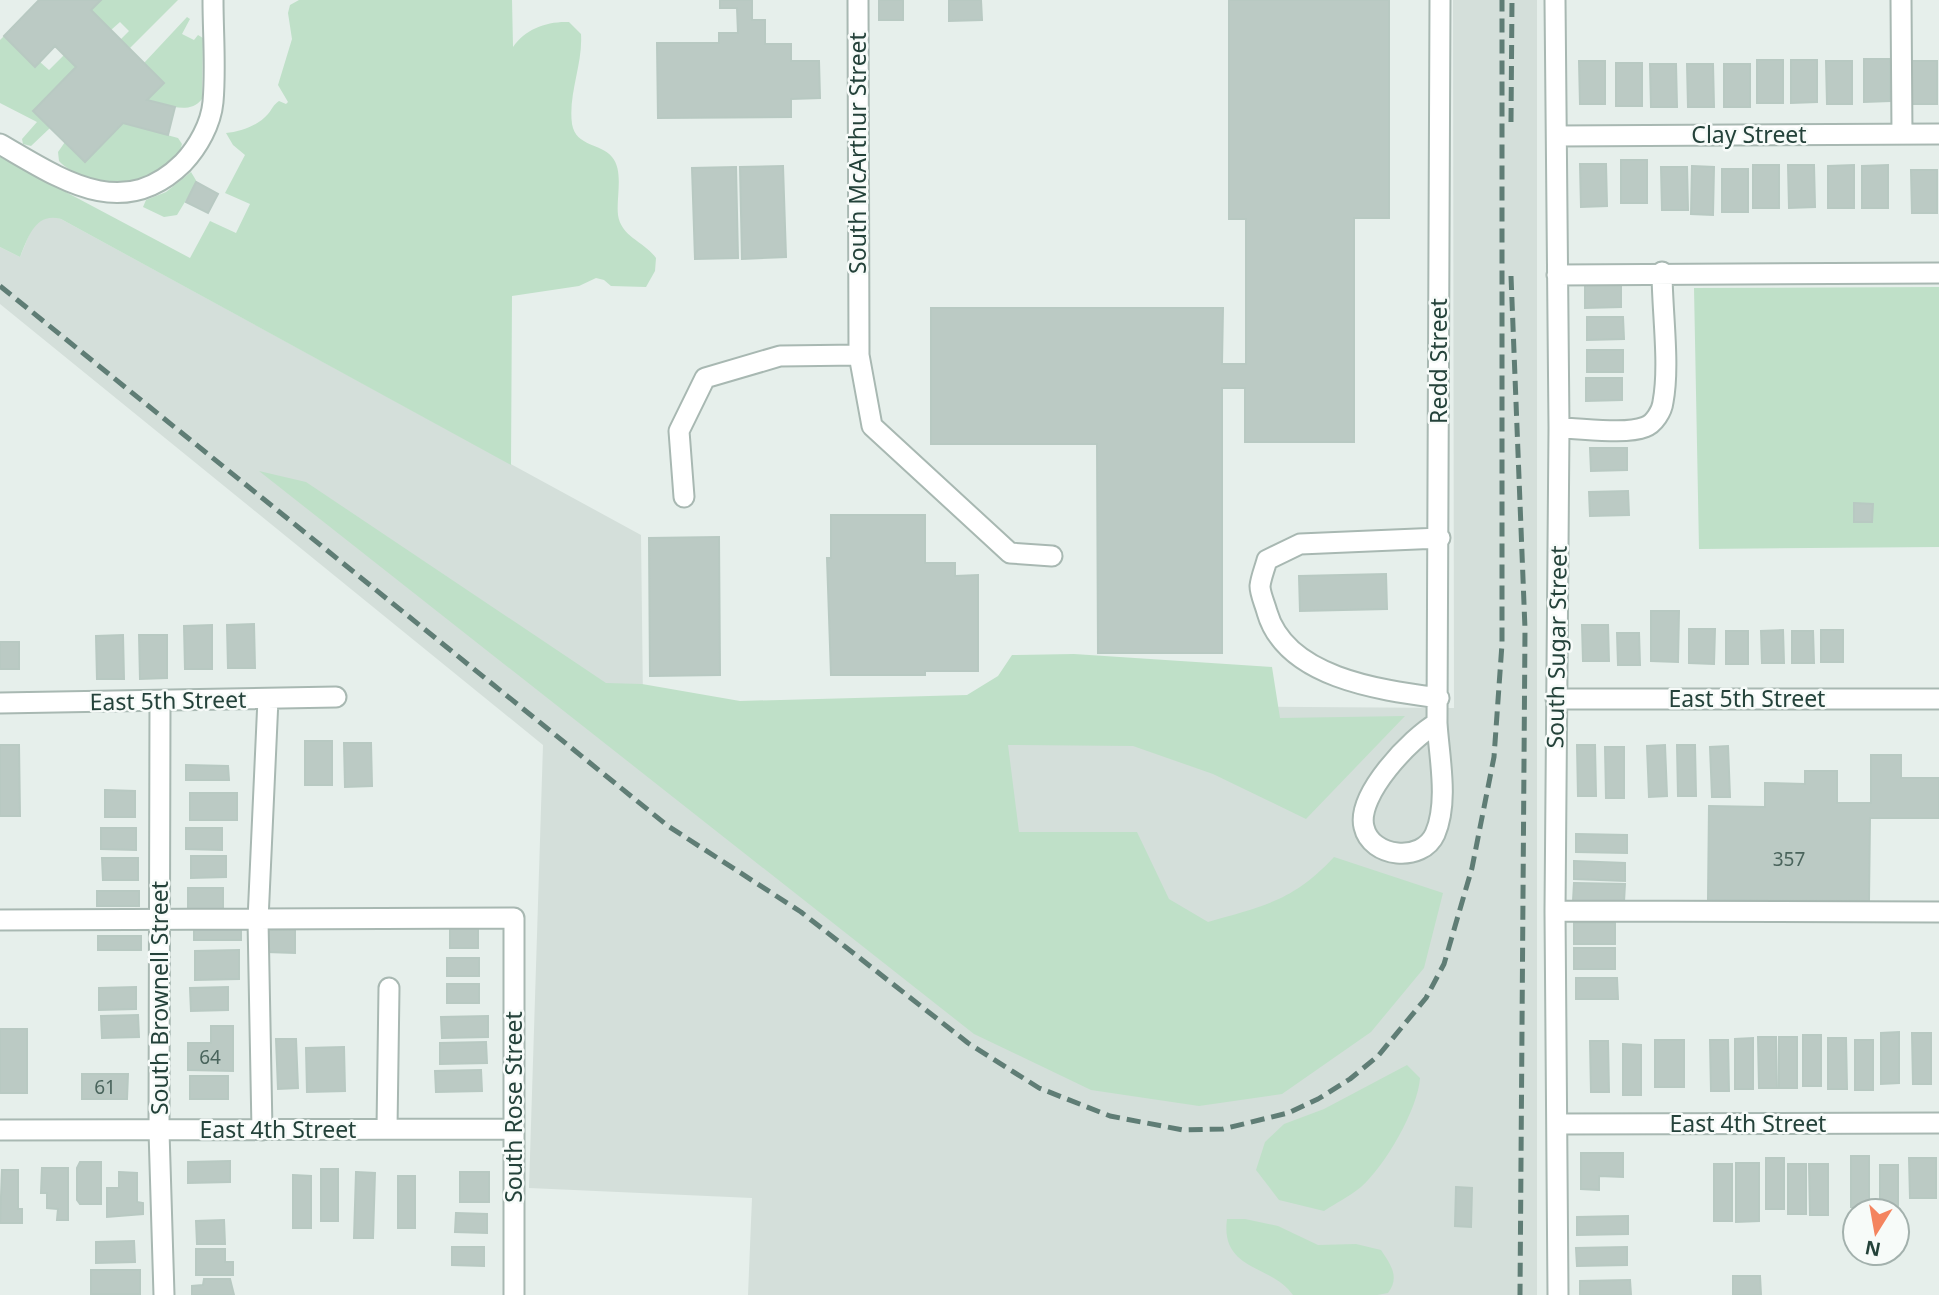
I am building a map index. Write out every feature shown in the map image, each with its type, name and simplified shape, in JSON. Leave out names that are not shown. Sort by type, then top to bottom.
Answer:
[{"type":"street","points":[[0,144],[50,174],[88,189],[117,194],[140,190],[169,176],[192,154],[206,129],[213,103],[213,0]]},
{"type":"street","name":"South McArthur Street","points":[[858,0],[857,307],[859,355],[872,426],[1010,553],[1052,556]]},
{"type":"street","name":"Redd Street","points":[[1437,723],[1428,728],[1390,766],[1364,808],[1364,828],[1373,842],[1386,850],[1410,854],[1427,846],[1435,834],[1441,792],[1437,723],[1440,538],[1440,0]]},
{"type":"street","name":"South Sugar Street","points":[[1555,0],[1559,428],[1555,911],[1558,1295]]},
{"type":"street","points":[[1901,0],[1902,134]]},
{"type":"street","name":"Clay Street","points":[[1558,136],[1939,134]]},
{"type":"street","points":[[1559,428],[1646,427],[1656,418],[1663,404],[1665,374],[1662,272]]},
{"type":"street","points":[[1558,275],[1662,272],[1939,273]]},
{"type":"street","points":[[684,497],[679,431],[705,379],[780,356],[859,355]]},
{"type":"street","points":[[1439,698],[1407,694],[1322,670],[1291,652],[1273,631],[1260,587],[1267,560],[1300,544],[1440,538]]},
{"type":"street","name":"East 5th Street","points":[[0,703],[336,697]]},
{"type":"street","points":[[262,1130],[258,920],[268,699]]},
{"type":"street","name":"East 5th Street","points":[[1556,699],[1939,699]]},
{"type":"street","name":"South Brownell Street","points":[[160,702],[159,1131],[164,1295]]},
{"type":"street","points":[[1555,911],[1939,912]]},
{"type":"street","name":"South Rose Street","points":[[258,920],[514,918],[514,1295]]},
{"type":"street","points":[[0,920],[258,920]]},
{"type":"street","points":[[387,1129],[386,1051],[389,988]]},
{"type":"street","name":"East 4th Street","points":[[1557,1124],[1939,1123]]},
{"type":"street","name":"East 4th Street","points":[[0,1130],[514,1129]]},
{"type":"shaded area","points":[[1453,0],[1537,0],[1537,1295],[748,1295],[752,1198],[529,1188],[543,745],[0,304],[0,247],[20,257],[31,230],[40,220],[52,216],[61,219],[641,535],[643,702],[1454,708]]},
{"type":"green space","points":[[101,0],[178,0],[130,48],[120,40],[129,31],[120,22],[111,30],[91,10]]},
{"type":"green space","points":[[299,0],[512,0],[513,47],[530,31],[553,23],[569,22],[581,34],[571,113],[574,131],[584,141],[607,153],[616,163],[620,223],[628,234],[656,258],[655,271],[646,287],[611,286],[596,278],[579,286],[512,296],[511,465],[61,219],[45,219],[39,223],[20,257],[0,247],[0,157],[190,258],[210,221],[236,233],[250,204],[225,193],[245,155],[233,145],[226,133],[255,125],[279,101],[286,104],[288,102],[278,85],[292,39],[288,13],[290,5]]},
{"type":"green space","points":[[187,17],[190,19],[182,34],[194,40],[198,35],[203,38],[202,99],[197,104],[184,108],[147,100],[164,83],[144,63]]},
{"type":"green space","points":[[4,36],[35,66],[40,62],[49,70],[64,55],[76,67],[33,111],[50,128],[31,146],[23,144],[22,139],[37,122],[0,103],[0,40]]},
{"type":"green space","points":[[123,123],[178,138],[182,144],[175,159],[146,178],[127,181],[88,177],[72,171],[59,161],[58,152],[65,142],[85,161]]},
{"type":"green space","points":[[191,172],[197,182],[177,215],[164,217],[143,207],[146,200],[166,192]]},
{"type":"green space","points":[[1939,287],[1939,547],[1699,549],[1694,288]]},
{"type":"green space","points":[[259,471],[306,482],[606,683],[642,684],[740,701],[967,695],[998,676],[1012,655],[1074,654],[1272,667],[1280,718],[1405,716],[1306,819],[1213,774],[1133,746],[1008,745],[1019,832],[1137,832],[1169,899],[1208,922],[1262,906],[1291,893],[1334,857],[1443,893],[1424,968],[1371,1032],[1282,1094],[1199,1106],[1091,1090],[974,1034]]},
{"type":"green space","points":[[1407,1065],[1420,1078],[1418,1091],[1399,1136],[1370,1178],[1357,1190],[1324,1211],[1279,1200],[1256,1170],[1265,1142],[1284,1124],[1324,1109]]},
{"type":"green space","points":[[1227,1219],[1245,1219],[1278,1226],[1318,1245],[1356,1244],[1381,1250],[1393,1271],[1392,1287],[1388,1293],[1377,1295],[1293,1295],[1284,1285],[1239,1258],[1231,1248],[1227,1236]]},
{"type":"building","points":[[39,0],[101,0],[91,10],[164,83],[147,100],[175,107],[168,135],[123,123],[85,162],[33,111],[76,67],[55,46],[35,67],[4,36]]},
{"type":"building","points":[[720,0],[752,0],[752,20],[765,20],[765,44],[791,44],[791,61],[819,61],[820,98],[791,99],[791,117],[658,118],[657,43],[719,43],[719,33],[738,33],[737,8],[720,8]]},
{"type":"building","points":[[879,0],[903,0],[903,20],[879,20]]},
{"type":"building","points":[[949,0],[981,0],[982,20],[949,21]]},
{"type":"building","points":[[1229,0],[1389,0],[1389,218],[1354,218],[1354,442],[1245,442],[1245,388],[1222,388],[1222,653],[1098,653],[1097,444],[931,444],[931,308],[1223,308],[1222,364],[1246,364],[1246,219],[1229,219]]},
{"type":"building","points":[[1864,59],[1890,59],[1890,101],[1864,102]]},
{"type":"building","points":[[1757,60],[1783,60],[1783,103],[1757,103]]},
{"type":"building","points":[[1791,60],[1817,60],[1817,102],[1791,103]]},
{"type":"building","points":[[1579,61],[1605,61],[1605,104],[1580,104]]},
{"type":"building","points":[[1826,61],[1852,61],[1852,104],[1827,104]]},
{"type":"building","points":[[1911,61],[1937,61],[1937,104],[1912,104]]},
{"type":"building","points":[[1616,63],[1642,63],[1642,106],[1616,106]]},
{"type":"building","points":[[1650,64],[1676,64],[1677,107],[1651,107]]},
{"type":"building","points":[[1687,64],[1713,64],[1714,107],[1688,107]]},
{"type":"building","points":[[1724,64],[1750,64],[1750,107],[1724,107]]},
{"type":"building","points":[[1621,160],[1647,160],[1647,203],[1621,203]]},
{"type":"building","points":[[1580,164],[1606,164],[1607,206],[1581,207]]},
{"type":"building","points":[[1753,165],[1779,165],[1779,208],[1753,208]]},
{"type":"building","points":[[1788,165],[1814,165],[1815,207],[1789,208]]},
{"type":"building","points":[[1854,165],[1854,208],[1828,208],[1828,166]]},
{"type":"building","points":[[1888,165],[1888,208],[1862,208],[1862,166]]},
{"type":"building","points":[[783,166],[786,257],[742,259],[740,167]]},
{"type":"building","points":[[1692,166],[1714,167],[1713,215],[1691,214]]},
{"type":"building","points":[[736,167],[738,258],[695,259],[692,168]]},
{"type":"building","points":[[1661,167],[1687,167],[1688,210],[1662,210]]},
{"type":"building","points":[[1722,169],[1748,169],[1748,212],[1722,212]]},
{"type":"building","points":[[1911,170],[1937,170],[1937,213],[1912,213]]},
{"type":"building","points":[[196,182],[218,194],[208,213],[186,202]]},
{"type":"building","points":[[1585,285],[1621,285],[1621,307],[1585,308]]},
{"type":"building","points":[[1587,317],[1623,317],[1624,339],[1587,340]]},
{"type":"building","points":[[1587,350],[1623,350],[1623,372],[1587,372]]},
{"type":"building","points":[[1586,378],[1622,378],[1622,400],[1586,401]]},
{"type":"building","points":[[1590,448],[1627,448],[1627,470],[1591,471]]},
{"type":"building","points":[[1628,491],[1629,515],[1590,516],[1589,492]]},
{"type":"building","points":[[1854,503],[1873,504],[1872,522],[1854,522]]},
{"type":"building","points":[[831,515],[925,515],[925,563],[955,563],[955,576],[978,575],[978,671],[925,671],[925,675],[831,675],[827,558],[831,558]]},
{"type":"building","points":[[719,537],[720,675],[650,676],[649,538]]},
{"type":"building","points":[[1386,574],[1387,609],[1300,611],[1299,576]]},
{"type":"building","points":[[1651,611],[1679,611],[1678,662],[1651,661]]},
{"type":"building","points":[[254,624],[255,668],[228,668],[227,625]]},
{"type":"building","points":[[212,625],[212,669],[185,669],[184,626]]},
{"type":"building","points":[[1582,625],[1608,625],[1609,661],[1583,661]]},
{"type":"building","points":[[1689,629],[1715,629],[1714,664],[1689,663]]},
{"type":"building","points":[[1783,630],[1784,663],[1762,663],[1761,631]]},
{"type":"building","points":[[1821,630],[1843,630],[1843,662],[1821,662]]},
{"type":"building","points":[[1726,631],[1748,631],[1748,664],[1726,664]]},
{"type":"building","points":[[1792,631],[1813,631],[1814,663],[1792,663]]},
{"type":"building","points":[[1617,633],[1639,633],[1640,665],[1618,665]]},
{"type":"building","points":[[123,635],[124,679],[97,679],[96,636]]},
{"type":"building","points":[[139,635],[167,635],[167,678],[140,679]]},
{"type":"building","points":[[0,642],[19,642],[19,669],[0,669]]},
{"type":"building","points":[[305,741],[332,741],[332,785],[305,785]]},
{"type":"building","points":[[344,743],[371,743],[372,786],[345,787]]},
{"type":"building","points":[[0,745],[19,745],[20,816],[0,816]]},
{"type":"building","points":[[1577,745],[1595,745],[1596,796],[1578,796]]},
{"type":"building","points":[[1665,745],[1667,796],[1649,797],[1647,746]]},
{"type":"building","points":[[1677,745],[1695,745],[1696,796],[1678,796]]},
{"type":"building","points":[[1728,746],[1730,797],[1712,797],[1710,747]]},
{"type":"building","points":[[1605,747],[1624,747],[1624,798],[1606,798]]},
{"type":"building","points":[[1871,755],[1901,755],[1901,778],[1939,778],[1939,818],[1870,818],[1869,901],[1708,900],[1709,806],[1765,807],[1765,783],[1805,784],[1805,771],[1837,771],[1837,803],[1871,803]]},
{"type":"building","points":[[186,765],[228,766],[229,780],[186,780]]},
{"type":"building","points":[[105,790],[135,791],[135,817],[105,817]]},
{"type":"building","points":[[190,793],[237,793],[237,820],[190,820]]},
{"type":"building","points":[[101,828],[136,828],[136,850],[101,849]]},
{"type":"building","points":[[186,828],[222,828],[222,850],[186,849]]},
{"type":"building","points":[[1576,834],[1627,835],[1627,853],[1576,852]]},
{"type":"building","points":[[191,856],[226,856],[226,877],[191,878]]},
{"type":"building","points":[[102,858],[138,858],[138,880],[103,880]]},
{"type":"building","points":[[1574,861],[1625,863],[1625,881],[1574,879]]},
{"type":"building","points":[[1574,883],[1625,884],[1624,902],[1573,901]]},
{"type":"building","points":[[188,888],[223,888],[223,909],[188,909]]},
{"type":"building","points":[[97,891],[139,891],[139,906],[97,906]]},
{"type":"building","points":[[1574,923],[1615,923],[1615,944],[1574,944]]},
{"type":"building","points":[[450,925],[478,925],[478,948],[450,948]]},
{"type":"building","points":[[194,926],[241,926],[241,940],[194,940]]},
{"type":"building","points":[[267,930],[295,930],[295,953],[267,952]]},
{"type":"building","points":[[98,936],[141,936],[141,950],[98,950]]},
{"type":"building","points":[[1574,948],[1615,948],[1615,969],[1574,969]]},
{"type":"building","points":[[239,950],[239,979],[195,980],[195,951]]},
{"type":"building","points":[[447,958],[479,958],[479,976],[447,976]]},
{"type":"building","points":[[1576,978],[1617,978],[1618,999],[1576,999]]},
{"type":"building","points":[[447,984],[479,984],[479,1003],[447,1003]]},
{"type":"building","points":[[136,987],[136,1009],[99,1010],[99,988]]},
{"type":"building","points":[[228,987],[228,1010],[191,1011],[190,988]]},
{"type":"building","points":[[138,1015],[139,1037],[102,1038],[101,1016]]},
{"type":"building","points":[[488,1016],[488,1037],[442,1038],[441,1017]]},
{"type":"building","points":[[211,1026],[233,1026],[233,1071],[188,1070],[188,1043],[211,1043]]},
{"type":"building","points":[[0,1029],[27,1029],[27,1093],[0,1093]]},
{"type":"building","points":[[1899,1032],[1899,1083],[1881,1084],[1881,1033]]},
{"type":"building","points":[[1912,1033],[1931,1033],[1931,1084],[1913,1084]]},
{"type":"building","points":[[1803,1035],[1821,1035],[1821,1086],[1803,1086]]},
{"type":"building","points":[[1758,1037],[1776,1037],[1777,1088],[1759,1088]]},
{"type":"building","points":[[1779,1037],[1797,1037],[1797,1088],[1779,1088]]},
{"type":"building","points":[[1753,1038],[1753,1089],[1735,1089],[1735,1039]]},
{"type":"building","points":[[1828,1038],[1846,1038],[1847,1089],[1828,1089]]},
{"type":"building","points":[[276,1039],[296,1039],[298,1088],[278,1089]]},
{"type":"building","points":[[1655,1040],[1684,1040],[1684,1087],[1655,1087]]},
{"type":"building","points":[[1710,1040],[1728,1040],[1729,1091],[1711,1091]]},
{"type":"building","points":[[1855,1040],[1873,1040],[1873,1090],[1855,1090]]},
{"type":"building","points":[[1590,1041],[1608,1041],[1609,1092],[1591,1092]]},
{"type":"building","points":[[486,1042],[487,1063],[440,1064],[440,1043]]},
{"type":"building","points":[[1623,1044],[1641,1045],[1641,1095],[1623,1095]]},
{"type":"building","points":[[344,1047],[345,1091],[307,1092],[306,1048]]},
{"type":"building","points":[[481,1070],[482,1091],[436,1092],[435,1071]]},
{"type":"building","points":[[82,1074],[128,1074],[127,1099],[82,1099]]},
{"type":"building","points":[[190,1076],[228,1076],[228,1099],[190,1099]]},
{"type":"building","points":[[1581,1153],[1623,1153],[1623,1177],[1599,1176],[1599,1190],[1581,1189]]},
{"type":"building","points":[[1851,1156],[1869,1156],[1869,1197],[1851,1197]]},
{"type":"building","points":[[1766,1158],[1784,1158],[1784,1209],[1766,1209]]},
{"type":"building","points":[[1909,1158],[1936,1158],[1936,1198],[1910,1197]]},
{"type":"building","points":[[230,1161],[230,1182],[188,1183],[188,1162]]},
{"type":"building","points":[[80,1162],[101,1162],[101,1204],[80,1204],[77,1200],[77,1168]]},
{"type":"building","points":[[1736,1163],[1759,1163],[1759,1221],[1736,1222]]},
{"type":"building","points":[[1714,1164],[1732,1164],[1732,1221],[1714,1221]]},
{"type":"building","points":[[1788,1164],[1806,1164],[1806,1214],[1788,1214]]},
{"type":"building","points":[[1809,1164],[1828,1164],[1828,1215],[1810,1215]]},
{"type":"building","points":[[1880,1165],[1898,1165],[1898,1197],[1880,1197]]},
{"type":"building","points":[[42,1168],[68,1168],[68,1220],[57,1220],[58,1209],[47,1208],[47,1193],[41,1193]]},
{"type":"building","points":[[321,1169],[338,1169],[338,1221],[321,1221]]},
{"type":"building","points":[[2,1170],[18,1170],[18,1209],[22,1209],[22,1223],[0,1223]]},
{"type":"building","points":[[119,1172],[137,1173],[137,1202],[143,1203],[143,1214],[107,1217],[107,1188],[119,1188]]},
{"type":"building","points":[[356,1172],[375,1173],[373,1238],[354,1238]]},
{"type":"building","points":[[460,1172],[489,1172],[489,1202],[460,1202]]},
{"type":"building","points":[[293,1175],[311,1176],[311,1228],[293,1228]]},
{"type":"building","points":[[398,1176],[415,1176],[415,1228],[398,1228]]},
{"type":"building","points":[[1456,1187],[1472,1188],[1471,1227],[1455,1226]]},
{"type":"building","points":[[456,1213],[487,1214],[487,1233],[455,1232]]},
{"type":"building","points":[[1628,1216],[1628,1234],[1577,1235],[1577,1217]]},
{"type":"building","points":[[224,1220],[225,1244],[197,1244],[196,1221]]},
{"type":"building","points":[[134,1241],[135,1262],[96,1263],[96,1242]]},
{"type":"building","points":[[452,1247],[484,1247],[484,1266],[452,1265]]},
{"type":"building","points":[[1627,1247],[1627,1265],[1577,1266],[1576,1248]]},
{"type":"building","points":[[196,1249],[225,1249],[225,1262],[233,1262],[233,1275],[196,1275]]},
{"type":"building","points":[[91,1270],[140,1270],[140,1294],[91,1294]]},
{"type":"building","points":[[1733,1276],[1760,1276],[1761,1295],[1733,1295]]},
{"type":"building","points":[[204,1279],[230,1279],[234,1295],[192,1295],[192,1286],[203,1285]]},
{"type":"building","points":[[1630,1280],[1631,1295],[1580,1295],[1580,1281]]},
{"type":"railway","points":[[0,286],[668,826],[801,912],[968,1043],[1039,1088],[1110,1116],[1183,1130],[1223,1129],[1288,1113],[1318,1099],[1350,1079],[1378,1056],[1426,998],[1444,964],[1472,868],[1494,757],[1502,644],[1502,0]]},
{"type":"railway","points":[[1511,122],[1512,0]]},
{"type":"railway","points":[[1511,276],[1525,629],[1520,1295]]}]
